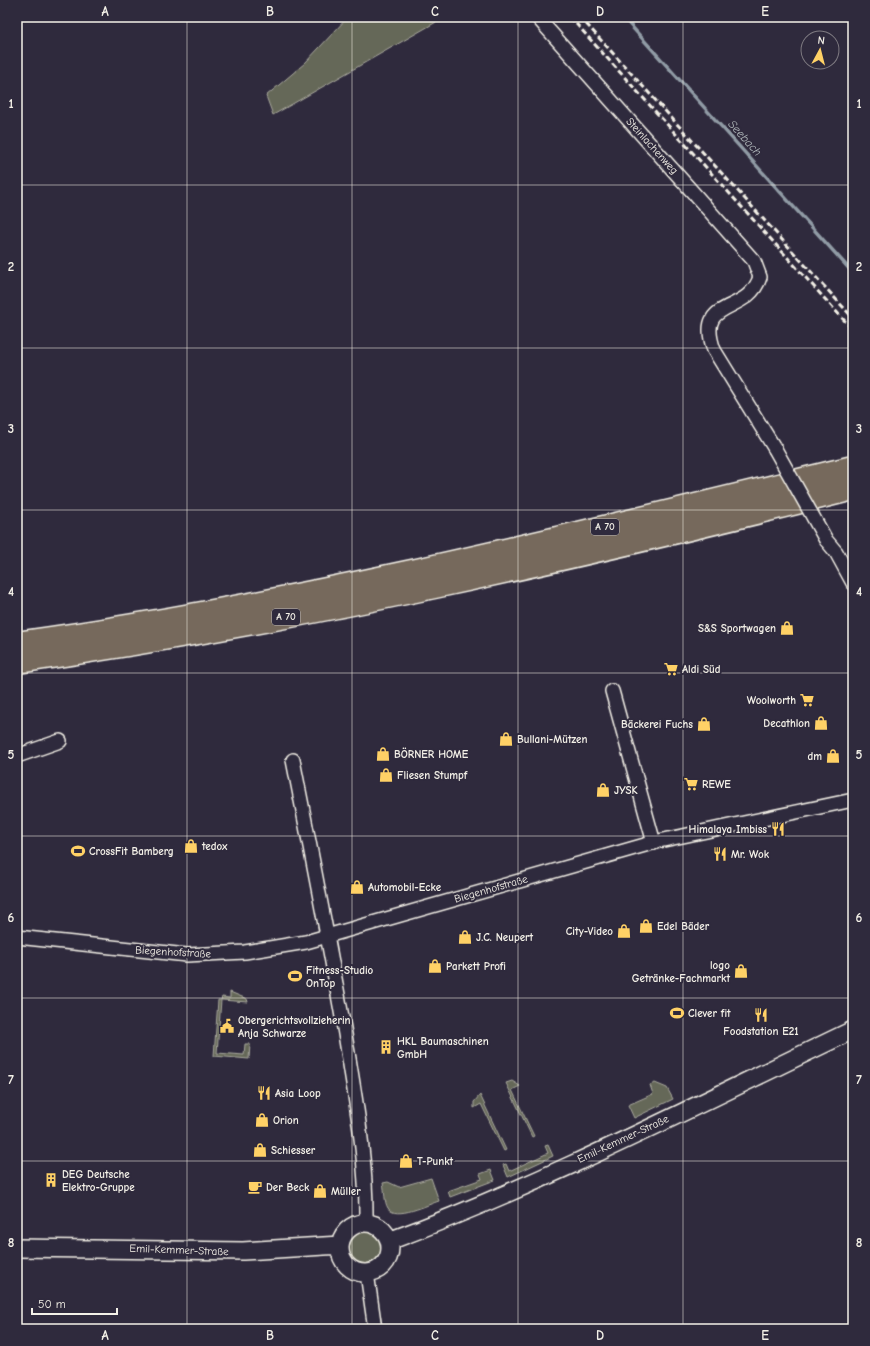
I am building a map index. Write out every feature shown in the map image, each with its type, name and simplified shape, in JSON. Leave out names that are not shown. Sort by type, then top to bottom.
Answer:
[{"type":"highway","name":"A 70","points":[[22,652],[194,615],[386,578],[853,467]]},
{"type":"highway","name":"A 70","points":[[22,652],[198,634],[396,596],[692,529],[853,489]]},
{"type":"street","name":"Steinlachenweg","points":[[538,17],[754,261],[760,277],[755,290],[751,295],[722,310],[713,317],[709,332],[714,350],[775,449],[826,540],[836,552],[853,583]]},
{"type":"street","points":[[612,692],[654,843]]},
{"type":"street","points":[[17,756],[60,741]]},
{"type":"street","points":[[293,760],[328,935],[363,1144],[366,1223]]},
{"type":"street","name":"Biegenhofstraße","points":[[17,937],[187,955],[258,951],[306,942],[654,843],[853,800]]},
{"type":"street","name":"Emil-Kemmer-Straße","points":[[389,1241],[455,1216],[557,1170],[853,1030]]},
{"type":"street","points":[[366,1223],[381,1228],[389,1241],[390,1247],[388,1259],[377,1270],[367,1273],[358,1272],[348,1267],[341,1256],[340,1245],[344,1234],[349,1228],[356,1224],[366,1223]]},
{"type":"street","name":"Emil-Kemmer-Straße","points":[[17,1248],[243,1252],[340,1245]]},
{"type":"street","points":[[367,1273],[376,1329]]},
{"type":"green space","points":[[348,17],[445,17],[273,115],[266,96],[305,63]]},
{"type":"green space","points":[[230,992],[247,999],[248,1002],[221,1000],[222,997],[230,998]]},
{"type":"green space","points":[[218,1000],[221,1000],[217,1053],[244,1055],[245,1044],[250,1044],[249,1059],[214,1056]]},
{"type":"green space","points":[[512,1081],[520,1086],[512,1090],[534,1136],[532,1137],[506,1083]]},
{"type":"green space","points":[[655,1083],[667,1088],[673,1099],[634,1118],[628,1105],[653,1094],[650,1085]]},
{"type":"green space","points":[[480,1095],[506,1150],[504,1151],[481,1104],[474,1108],[474,1102]]},
{"type":"green space","points":[[548,1145],[553,1156],[508,1177],[503,1165],[506,1164],[509,1171],[548,1153],[545,1146]]},
{"type":"green space","points":[[491,1170],[495,1180],[450,1197],[448,1191],[482,1179],[480,1174]]},
{"type":"green space","points":[[431,1178],[439,1201],[420,1208],[398,1213],[392,1212],[388,1208],[385,1200],[383,1183],[388,1182],[399,1187]]},
{"type":"green space","points":[[365,1230],[377,1235],[382,1247],[377,1259],[365,1264],[353,1259],[348,1247],[353,1235]]},
{"type":"waterway","name":"Seebach","points":[[623,17],[853,273]]},
{"type":"railway","points":[[570,17],[853,330]]},
{"type":"railway","points":[[580,17],[853,318]]},
{"type":"place","name":"S&S Sportwagen","points":[[787,628]]},
{"type":"place","name":"Aldi Süd","points":[[671,669]]},
{"type":"place","name":"Woolworth","points":[[807,700]]},
{"type":"place","name":"Decathlon","points":[[821,723]]},
{"type":"place","name":"Bäckerei Fuchs","points":[[704,724]]},
{"type":"place","name":"Bullani-Mützen","points":[[506,739]]},
{"type":"place","name":"BÖRNER HOME","points":[[383,754]]},
{"type":"place","name":"dm","points":[[833,756]]},
{"type":"place","name":"Fliesen Stumpf","points":[[386,775]]},
{"type":"place","name":"REWE","points":[[691,784]]},
{"type":"place","name":"JYSK","points":[[603,790]]},
{"type":"place","name":"Himalaya Imbiss","points":[[778,829]]},
{"type":"place","name":"tedox","points":[[191,846]]},
{"type":"place","name":"CrossFit Bamberg","points":[[78,851]]},
{"type":"place","name":"Mr. Wok","points":[[720,854]]},
{"type":"place","name":"Automobil-Ecke","points":[[357,887]]},
{"type":"place","name":"Edel Bäder","points":[[646,926]]},
{"type":"place","name":"City-Video","points":[[624,931]]},
{"type":"place","name":"J.C. Neupert","points":[[465,937]]},
{"type":"place","name":"Parkett Profi","points":[[435,966]]},
{"type":"place","name":"logo Getränke-Fachmarkt","points":[[741,971]]},
{"type":"place","name":"Fitness-Studio OnTop","points":[[295,976]]},
{"type":"place","name":"Clever fit","points":[[677,1013]]},
{"type":"place","name":"Foodstation E21","points":[[761,1015]]},
{"type":"place","name":"Obergerichtsvollzieherin Anja Schwarze","points":[[227,1026]]},
{"type":"place","name":"HKL Baumaschinen GmbH","points":[[386,1047]]},
{"type":"place","name":"Asia Loop","points":[[264,1093]]},
{"type":"place","name":"Orion","points":[[262,1120]]},
{"type":"place","name":"Schiesser","points":[[260,1150]]},
{"type":"place","name":"T-Punkt","points":[[406,1161]]},
{"type":"place","name":"DEG Deutsche Elektro-Gruppe","points":[[51,1180]]},
{"type":"place","name":"Der Beck","points":[[255,1187]]},
{"type":"place","name":"Müller","points":[[320,1191]]}]
